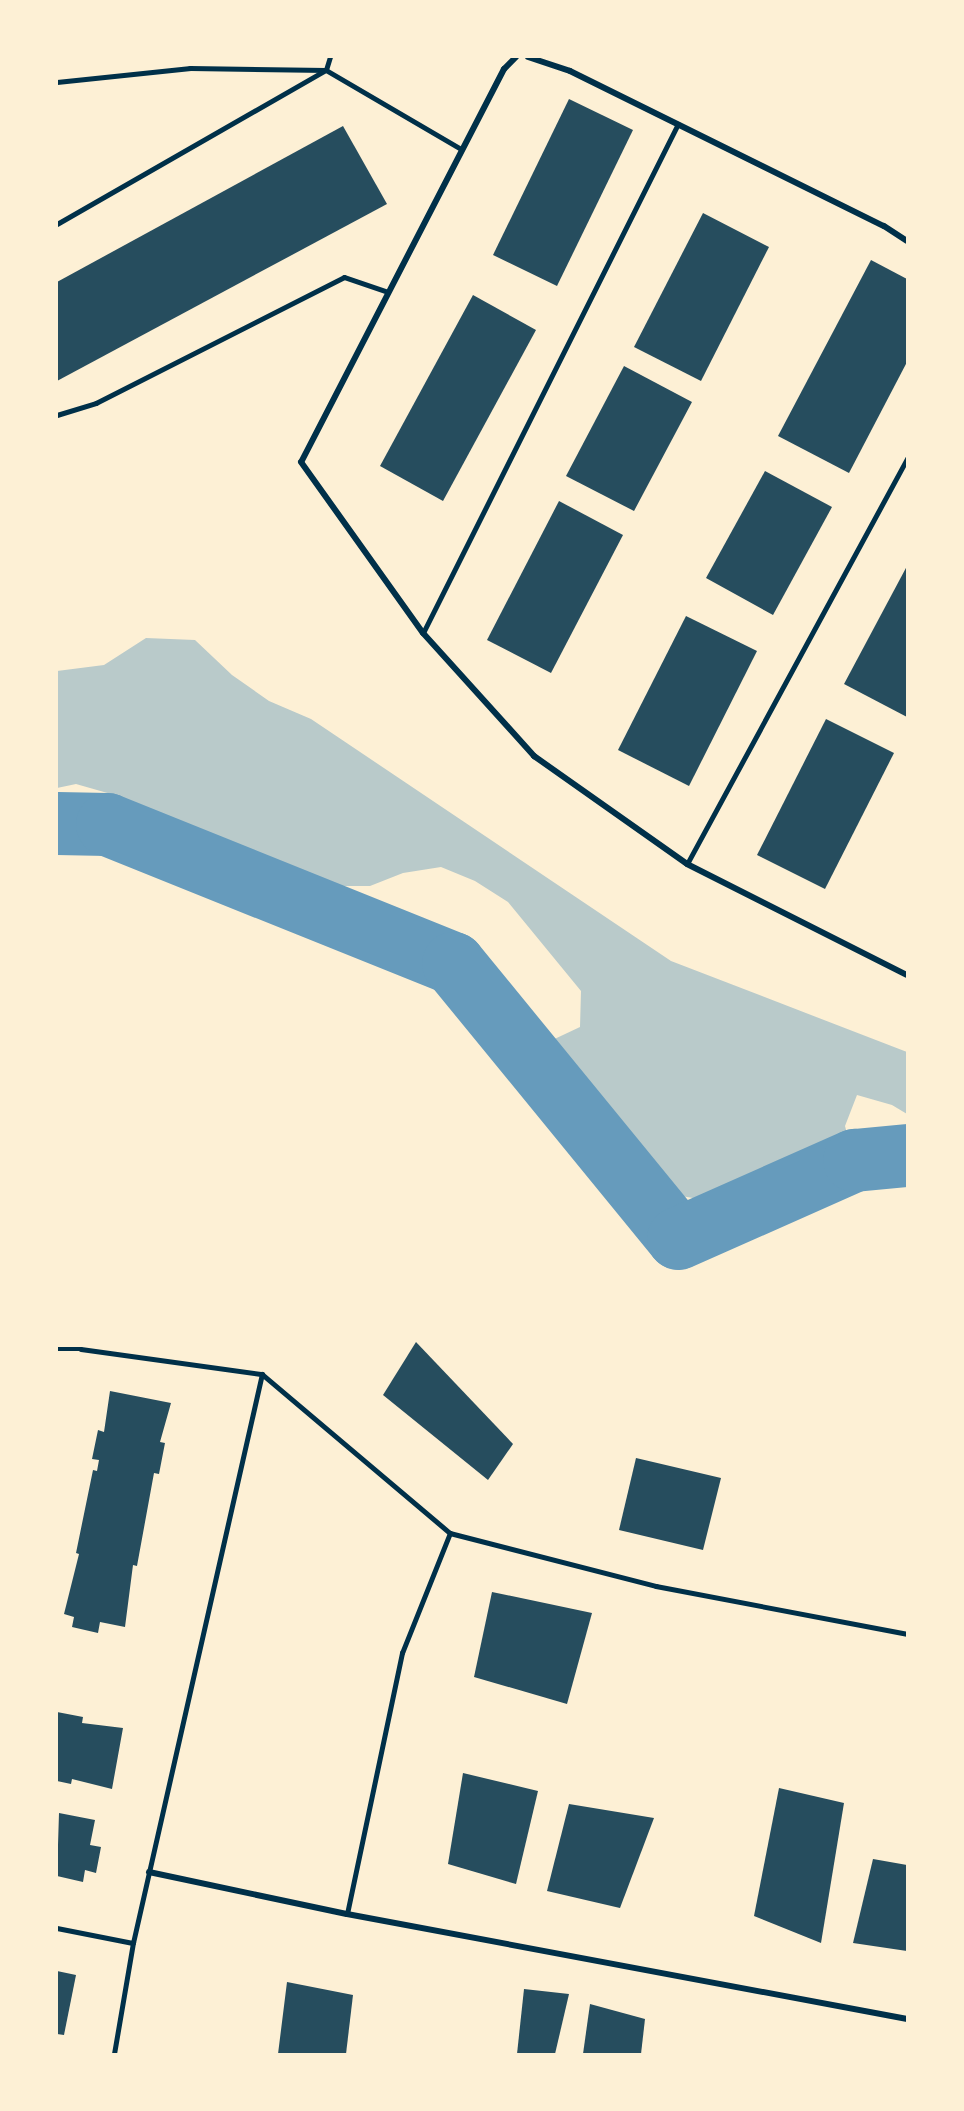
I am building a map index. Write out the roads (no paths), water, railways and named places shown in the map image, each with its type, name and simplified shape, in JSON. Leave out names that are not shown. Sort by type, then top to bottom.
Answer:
[{"type":"street","points":[[516,57],[504,69],[461,149],[301,462],[423,633],[534,756],[687,864],[907,975]]},
{"type":"street","points":[[528,57],[570,71],[884,226],[907,241]]},
{"type":"street","points":[[149,1872],[347,1914],[907,2019]]},
{"type":"lane","points":[[57,224],[326,70],[330,57]]},
{"type":"lane","points":[[57,82],[190,68],[326,70],[461,149]]},
{"type":"lane","points":[[423,633],[678,124]]},
{"type":"lane","points":[[57,415],[96,403],[344,277],[388,292]]},
{"type":"lane","points":[[687,864],[907,458]]},
{"type":"lane","points":[[57,1349],[81,1349],[262,1374],[450,1533],[656,1586],[907,1634]]},
{"type":"lane","points":[[114,2054],[133,1943],[262,1374]]},
{"type":"lane","points":[[347,1914],[402,1653],[450,1533]]},
{"type":"lane","points":[[57,1928],[133,1943]]},
{"type":"waterway","points":[[57,823],[107,824],[453,963],[678,1238],[854,1160],[907,1155]]}]
